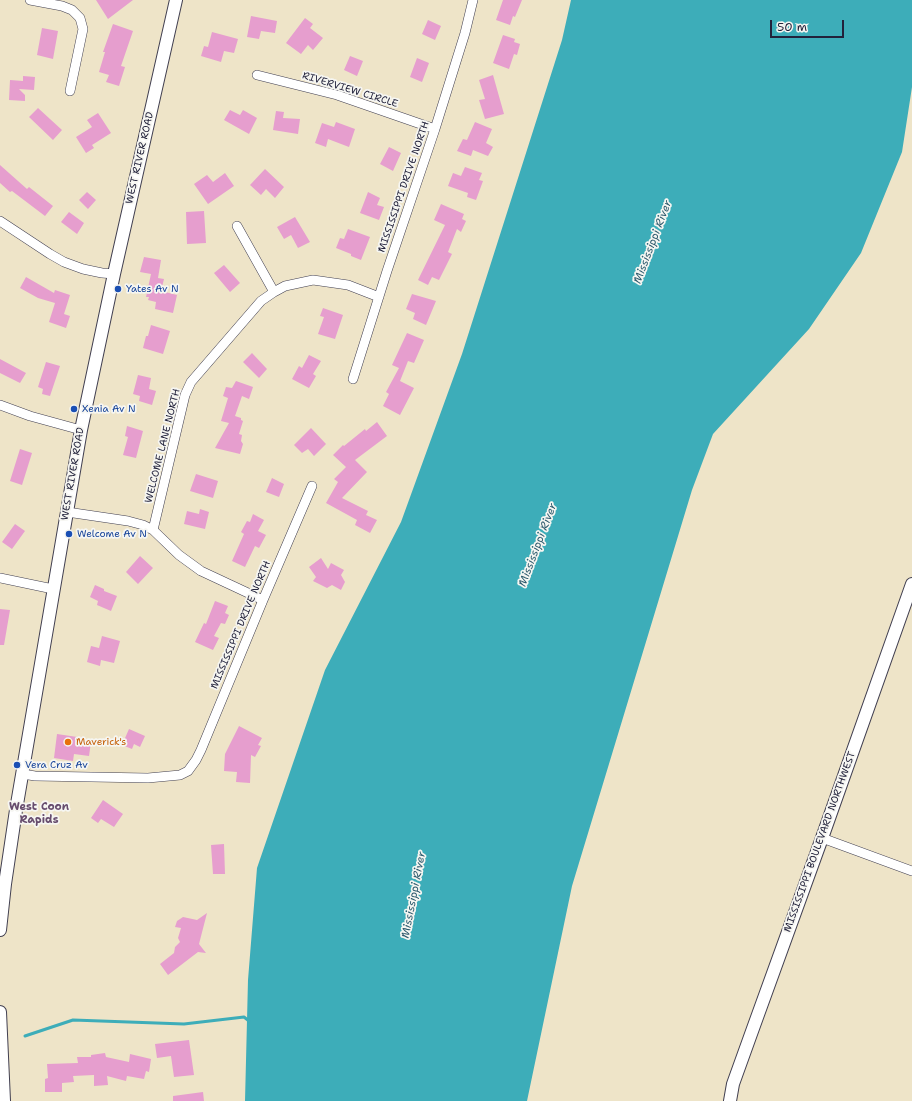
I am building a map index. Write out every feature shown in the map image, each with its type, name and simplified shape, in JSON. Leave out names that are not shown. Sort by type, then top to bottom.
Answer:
[{"type":"main road","name":"WEST RIVER ROAD","points":[[0,930],[5,884],[81,430],[114,274],[176,0]]},
{"type":"main road","name":"MISSISSIPPI BOULEVARD NORTHWEST","points":[[730,1101],[733,1084],[912,584]]},
{"type":"main road","points":[[0,1012],[4,1101]]},
{"type":"street","points":[[30,0],[62,6],[72,10],[80,18],[83,29],[82,39],[70,91]]},
{"type":"street","name":"MISSISSIPPI DRIVE NORTH","points":[[352,379],[435,129],[465,34],[473,0]]},
{"type":"street","name":"RIVERVIEW CIRCLE","points":[[257,75],[337,96],[435,129]]},
{"type":"street","points":[[0,221],[64,262],[83,269],[114,274]]},
{"type":"street","points":[[237,226],[274,292]]},
{"type":"street","name":"WELCOME LANE NORTH","points":[[153,530],[185,395],[191,382],[256,306],[274,292],[295,283],[313,280],[348,286],[378,297]]},
{"type":"street","points":[[0,405],[30,416],[81,430]]},
{"type":"street","name":"MISSISSIPPI DRIVE NORTH","points":[[23,774],[35,776],[148,778],[180,775],[188,771],[201,750],[312,486]]},
{"type":"street","points":[[67,512],[128,521],[143,525],[153,530],[179,556],[201,572],[263,600]]},
{"type":"street","points":[[0,578],[53,590]]},
{"type":"street","points":[[822,838],[912,871]]},
{"type":"water","name":"Mississippi River","points":[[571,0],[912,0],[912,87],[902,152],[861,253],[809,329],[713,434],[692,490],[572,886],[527,1101],[245,1101],[248,980],[257,868],[325,670],[401,522],[462,354],[562,40]]},
{"type":"building","points":[[96,0],[133,0],[108,19]]},
{"type":"building","points":[[503,0],[522,0],[510,25],[496,20]]},
{"type":"building","points":[[251,16],[277,21],[275,33],[261,31],[259,39],[247,37]]},
{"type":"building","points":[[305,18],[313,24],[310,28],[323,38],[313,50],[308,45],[301,54],[286,43]]},
{"type":"building","points":[[428,20],[441,26],[435,40],[422,34]]},
{"type":"building","points":[[113,24],[133,31],[121,66],[125,67],[119,86],[106,82],[109,75],[99,72],[105,52],[103,52]]},
{"type":"building","points":[[42,28],[58,31],[53,59],[37,55]]},
{"type":"building","points":[[212,32],[238,39],[234,53],[224,51],[221,62],[201,56],[204,46],[208,47]]},
{"type":"building","points":[[503,35],[515,39],[514,42],[520,44],[517,55],[514,54],[509,69],[493,63]]},
{"type":"building","points":[[350,56],[363,61],[357,76],[344,70]]},
{"type":"building","points":[[417,58],[429,63],[422,82],[410,77]]},
{"type":"building","points":[[493,75],[504,114],[485,119],[479,100],[485,99],[479,80]]},
{"type":"building","points":[[23,76],[35,77],[34,90],[19,89],[25,95],[25,101],[9,100],[10,80],[23,81]]},
{"type":"building","points":[[38,108],[62,130],[53,140],[29,117]]},
{"type":"building","points":[[230,110],[240,115],[243,110],[257,118],[249,134],[224,120]]},
{"type":"building","points":[[276,111],[284,112],[283,118],[300,119],[298,134],[273,130]]},
{"type":"building","points":[[98,113],[111,133],[92,145],[94,148],[86,153],[76,137],[92,127],[87,120]]},
{"type":"building","points":[[336,122],[355,129],[349,147],[328,139],[326,147],[315,143],[322,123],[334,127]]},
{"type":"building","points":[[475,122],[492,129],[486,143],[493,147],[488,156],[473,150],[471,156],[457,151],[463,139],[467,140]]},
{"type":"building","points":[[389,147],[401,153],[393,171],[380,164]]},
{"type":"building","points":[[0,165],[27,189],[29,187],[53,206],[45,216],[12,191],[10,192],[0,183]]},
{"type":"building","points":[[465,167],[482,173],[479,180],[483,181],[476,200],[467,197],[468,193],[448,186],[453,173],[461,176]]},
{"type":"building","points":[[265,169],[284,187],[275,198],[266,189],[261,195],[250,185]]},
{"type":"building","points":[[225,173],[234,186],[208,204],[194,184],[207,175],[213,182]]},
{"type":"building","points":[[87,192],[96,200],[88,209],[79,200]]},
{"type":"building","points":[[368,192],[380,198],[377,205],[384,207],[379,220],[360,213]]},
{"type":"building","points":[[441,204],[464,214],[462,219],[466,221],[461,232],[457,229],[448,252],[452,254],[439,280],[432,277],[428,285],[418,280],[445,225],[434,220]]},
{"type":"building","points":[[204,211],[206,243],[187,244],[186,212]]},
{"type":"building","points":[[69,212],[84,223],[77,234],[61,222]]},
{"type":"building","points":[[295,217],[310,242],[298,248],[291,235],[284,239],[277,227]]},
{"type":"building","points":[[348,229],[370,237],[361,260],[336,248],[340,238],[344,239]]},
{"type":"building","points":[[144,257],[161,260],[158,278],[164,279],[161,291],[177,295],[173,313],[155,309],[156,302],[148,300],[149,297],[146,297],[151,274],[140,272]]},
{"type":"building","points":[[224,265],[240,283],[230,292],[214,273]]},
{"type":"building","points":[[26,277],[54,293],[55,290],[70,295],[64,314],[70,316],[66,328],[49,322],[55,303],[38,298],[20,288]]},
{"type":"building","points":[[412,294],[436,301],[426,325],[413,319],[415,313],[406,309]]},
{"type":"building","points":[[323,308],[343,315],[335,339],[318,334],[324,317],[320,316]]},
{"type":"building","points":[[151,325],[170,331],[163,354],[143,348]]},
{"type":"building","points":[[407,333],[424,340],[414,363],[408,361],[400,381],[414,388],[400,415],[383,406],[389,394],[386,392],[399,368],[392,365]]},
{"type":"building","points":[[252,353],[267,369],[259,378],[243,362]]},
{"type":"building","points":[[309,355],[321,361],[313,374],[316,376],[309,388],[292,379],[299,366],[302,368]]},
{"type":"building","points":[[0,359],[26,373],[20,383],[0,373]]},
{"type":"building","points":[[46,362],[60,366],[50,396],[42,394],[43,389],[38,387]]},
{"type":"building","points":[[138,375],[151,378],[149,389],[156,391],[152,405],[139,401],[140,396],[133,394]]},
{"type":"building","points":[[236,381],[253,387],[249,399],[242,396],[235,416],[241,418],[243,421],[239,434],[242,435],[241,441],[243,444],[240,454],[215,448],[229,423],[221,421],[228,398],[223,396],[226,387],[232,388]]},
{"type":"building","points":[[377,422],[387,436],[355,460],[367,472],[342,498],[368,511],[366,515],[377,520],[370,533],[355,525],[357,520],[326,503],[338,482],[334,479],[346,467],[333,455],[343,445],[344,446],[365,429],[366,431]]},
{"type":"building","points":[[127,426],[143,431],[136,458],[123,455],[128,437],[125,436]]},
{"type":"building","points":[[311,428],[326,444],[314,456],[308,449],[302,453],[294,445]]},
{"type":"building","points":[[20,449],[32,453],[22,485],[10,481]]},
{"type":"building","points":[[196,474],[218,481],[213,498],[190,491]]},
{"type":"building","points":[[272,478],[284,484],[279,497],[266,492]]},
{"type":"building","points":[[200,509],[209,512],[205,529],[184,524],[187,511],[199,514]]},
{"type":"building","points":[[253,514],[264,520],[258,531],[266,535],[259,548],[255,546],[245,567],[232,561],[244,534],[241,532],[247,521],[250,522]]},
{"type":"building","points":[[15,524],[25,531],[12,549],[2,542]]},
{"type":"building","points":[[140,556],[153,568],[138,584],[126,572]]},
{"type":"building","points":[[321,558],[328,569],[331,563],[344,570],[341,575],[345,582],[341,590],[332,585],[327,588],[313,581],[316,577],[309,567]]},
{"type":"building","points":[[95,585],[104,589],[104,591],[117,596],[111,611],[97,605],[98,601],[90,597]]},
{"type":"building","points":[[215,601],[228,606],[225,613],[229,615],[225,624],[221,623],[214,636],[219,638],[213,650],[195,642],[204,623],[206,624]]},
{"type":"building","points":[[0,609],[10,610],[4,645],[0,645]]},
{"type":"building","points":[[102,636],[120,641],[114,663],[101,660],[100,666],[87,662],[91,646],[99,648]]},
{"type":"building","points":[[239,726],[262,738],[258,745],[261,746],[255,757],[251,755],[250,783],[236,782],[237,772],[224,771],[225,754]]},
{"type":"building","points":[[129,729],[145,736],[140,747],[134,744],[132,749],[122,745]]},
{"type":"building","points":[[57,734],[84,738],[83,741],[91,742],[89,756],[74,754],[73,761],[54,758]]},
{"type":"building","points":[[103,800],[123,814],[114,827],[101,819],[98,823],[91,818]]},
{"type":"building","points":[[224,844],[225,874],[213,874],[211,845]]},
{"type":"building","points":[[207,913],[199,944],[206,953],[198,952],[168,975],[160,964],[174,953],[175,947],[180,942],[178,938],[181,928],[175,927],[177,921],[183,917],[197,920]]},
{"type":"building","points":[[189,1040],[194,1075],[174,1077],[171,1056],[157,1058],[155,1044]]},
{"type":"building","points":[[105,1053],[106,1057],[129,1062],[130,1054],[151,1059],[149,1072],[146,1071],[144,1079],[127,1076],[126,1081],[107,1076],[108,1085],[94,1086],[94,1075],[73,1076],[74,1082],[62,1083],[62,1092],[45,1092],[45,1079],[48,1078],[47,1064],[78,1063],[77,1057],[91,1057],[91,1055]]},
{"type":"building","points":[[203,1092],[204,1101],[173,1101],[173,1096]]},
{"type":"waterway","points":[[25,1036],[73,1020],[184,1024],[244,1017],[249,1021]]},
{"type":"place","name":"Yates Av N","points":[[118,289]]},
{"type":"place","name":"Xenia Av N","points":[[74,409]]},
{"type":"place","name":"Welcome Av N","points":[[69,534]]},
{"type":"place","name":"Maverick's","points":[[68,742]]},
{"type":"place","name":"Vera Cruz Av","points":[[17,765]]},
{"type":"district","name":"West Coon Rapids","points":[[39,813]]}]
